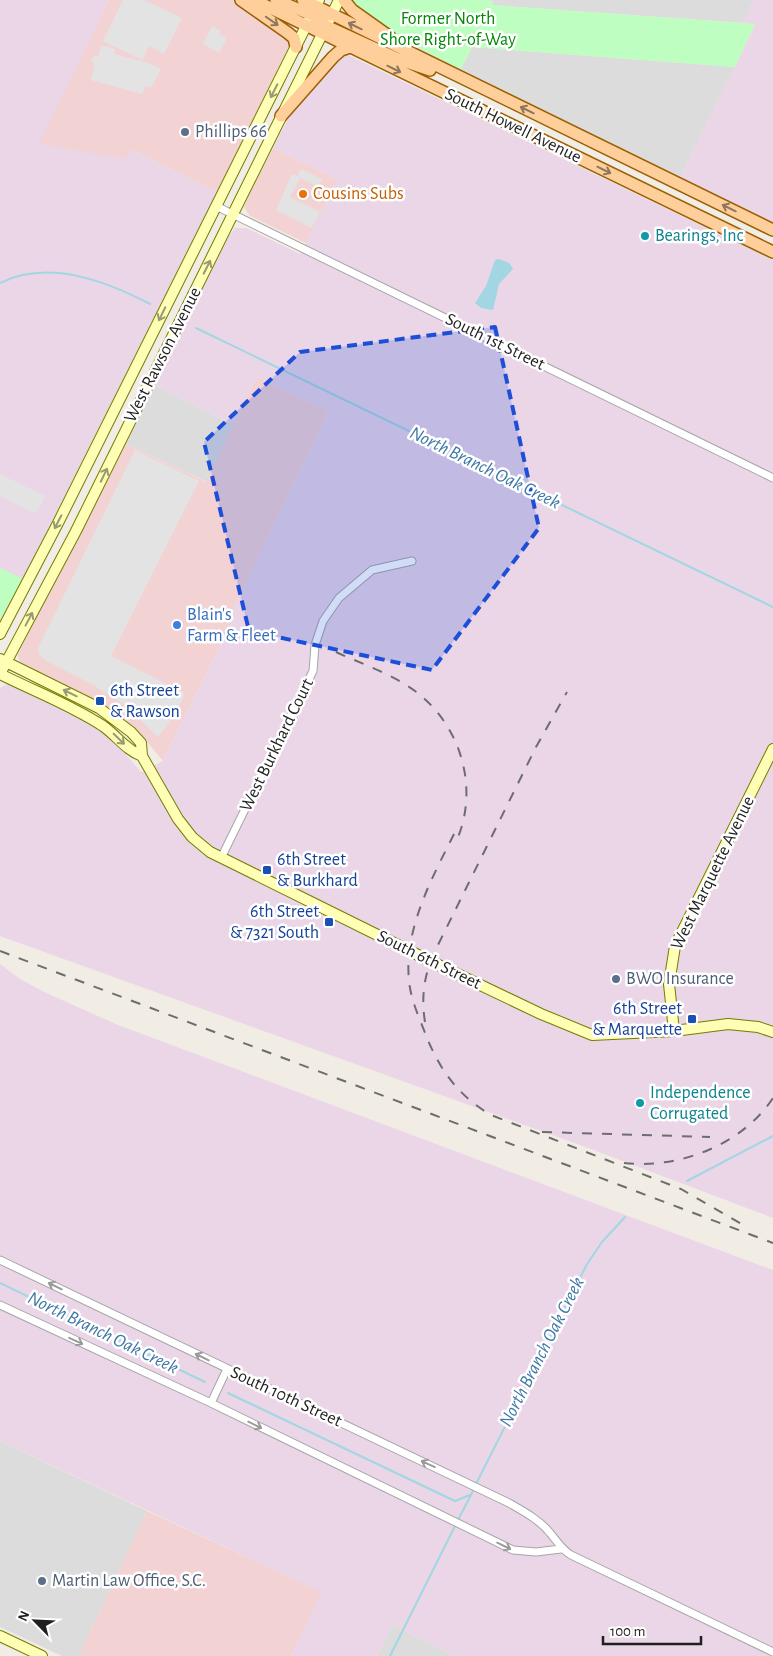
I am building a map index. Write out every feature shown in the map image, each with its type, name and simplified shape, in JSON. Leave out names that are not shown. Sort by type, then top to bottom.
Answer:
[{"type":"main road","points":[[241,0],[294,38],[296,47]]},
{"type":"main road","name":"South Howell Avenue","points":[[254,0],[332,14],[773,230]]},
{"type":"main road","points":[[276,0],[313,12]]},
{"type":"main road","name":"South Howell Avenue","points":[[303,0],[324,30],[350,47],[773,252]]},
{"type":"main road","name":"West Rawson Avenue","points":[[0,674],[3,661],[132,417],[339,0]]},
{"type":"main road","points":[[344,0],[352,10],[388,36],[416,51],[424,60]]},
{"type":"main road","name":"West Rawson Avenue","points":[[0,634],[313,12]]},
{"type":"main road","points":[[324,30],[398,59],[462,78]]},
{"type":"main road","points":[[281,116],[333,56],[341,50],[350,47]]},
{"type":"main road","points":[[484,112],[493,93]]},
{"type":"main road","points":[[671,202],[679,184]]},
{"type":"main road","points":[[115,408],[132,417]]},
{"type":"main road","name":"South 6th Street","points":[[3,661],[111,715],[140,743],[142,756],[185,828],[201,845],[221,858],[502,996],[592,1035],[674,1031],[728,1024],[758,1027],[773,1032]]},
{"type":"main road","name":"South 6th Street","points":[[0,674],[93,720],[113,734],[131,752],[142,756]]},
{"type":"main road","name":"West Marquette Avenue","points":[[674,1031],[669,984],[675,946],[773,749]]},
{"type":"main road","points":[[0,1636],[42,1656]]},
{"type":"street","name":"South 1st Street","points":[[216,206],[773,478]]},
{"type":"street","name":"West Burkhard Court","points":[[221,858],[313,671],[315,645],[323,622],[339,598],[372,570],[412,561]]},
{"type":"street","name":"South 10th Street","points":[[0,1260],[480,1488],[532,1516],[550,1532],[561,1549],[773,1652]]},
{"type":"street","points":[[0,1305],[211,1403],[514,1550],[536,1552],[561,1549]]},
{"type":"street","points":[[211,1403],[227,1368]]},
{"type":"highlighted area","points":[[495,327],[539,528],[432,670],[249,631],[204,442],[300,352]]},
{"type":"shaded area","points":[[0,0],[109,0],[39,144],[126,159],[132,150],[217,192],[23,579],[0,619]]},
{"type":"shaded area","points":[[109,0],[237,0],[289,37],[290,44],[217,192],[132,150],[126,160],[38,144]]},
{"type":"shaded area","points":[[123,0],[144,0],[182,18],[164,54],[149,46],[142,60],[103,41]]},
{"type":"shaded area","points":[[481,0],[754,0],[743,23],[491,5],[493,1]]},
{"type":"shaded area","points":[[754,0],[773,0],[773,223],[680,178],[755,25],[743,23]]},
{"type":"shaded area","points":[[212,26],[221,31],[219,34],[227,38],[219,53],[203,44]]},
{"type":"shaded area","points":[[101,45],[115,49],[114,54],[148,63],[161,69],[151,88],[145,86],[142,94],[91,80],[94,62],[91,61],[93,56],[98,57]]},
{"type":"shaded area","points":[[472,47],[735,67],[680,178],[461,69]]},
{"type":"shaded area","points":[[348,55],[773,260],[773,1218],[591,1149],[0,936],[0,688],[7,684],[13,685],[90,724],[114,741],[141,772],[163,761],[232,623],[228,621],[329,411],[257,377],[234,425],[155,385],[227,239],[235,228],[246,228],[300,254],[338,180],[273,148],[293,109],[338,57]]},
{"type":"shaded area","points":[[273,148],[338,180],[306,243],[250,216],[244,207]]},
{"type":"shaded area","points":[[301,169],[322,179],[318,187],[300,178],[290,197],[320,212],[312,228],[276,210],[292,174],[297,176]]},
{"type":"shaded area","points":[[257,377],[329,411],[228,621],[232,623],[163,761],[144,738],[112,710],[25,666],[19,661],[18,654],[126,444],[206,482]]},
{"type":"shaded area","points":[[155,385],[234,425],[207,482],[126,444]]},
{"type":"shaded area","points":[[135,450],[199,481],[111,656],[185,693],[175,715],[158,737],[123,704],[93,685],[45,660],[39,654],[38,648]]},
{"type":"shaded area","points":[[0,474],[45,496],[38,511],[34,513],[0,496]]},
{"type":"shaded area","points":[[0,964],[20,979],[44,992],[118,1025],[773,1270],[773,1656],[455,1656],[392,1624],[377,1656],[291,1656],[321,1592],[0,1441]]},
{"type":"shaded area","points":[[0,1441],[147,1511],[79,1656],[62,1656],[0,1627]]},
{"type":"shaded area","points":[[147,1511],[322,1592],[291,1656],[79,1656]]},
{"type":"shaded area","points":[[392,1624],[455,1656],[377,1656]]},
{"type":"green space","name":"Former North Shore Right-of-Way","points":[[347,0],[481,0],[493,1],[492,5],[755,24],[735,67],[472,47],[461,69],[394,36]]},
{"type":"green space","points":[[0,568],[23,579],[0,619]]},
{"type":"water","points":[[499,259],[509,263],[513,269],[499,284],[493,310],[481,308],[475,303],[486,286],[495,260]]},
{"type":"waterway","name":"North Branch Oak Creek","points":[[0,283],[19,276],[57,273],[96,281],[150,304]]},
{"type":"waterway","name":"North Branch Oak Creek","points":[[196,328],[773,607]]},
{"type":"waterway","name":"North Branch Oak Creek","points":[[687,1181],[773,1136]]},
{"type":"waterway","name":"North Branch Oak Creek","points":[[476,1484],[587,1264],[602,1242],[625,1217]]},
{"type":"waterway","name":"North Branch Oak Creek","points":[[0,1283],[205,1382]]},
{"type":"waterway","name":"North Branch Oak Creek","points":[[228,1393],[455,1501],[470,1495]]},
{"type":"waterway","name":"North Branch Oak Creek","points":[[458,1520],[474,1489]]},
{"type":"waterway","name":"North Branch Oak Creek","points":[[390,1656],[456,1524]]},
{"type":"railway","points":[[336,652],[387,674],[406,685],[431,705],[444,721],[455,740],[462,759],[466,780],[463,822],[456,842]]},
{"type":"railway","points":[[425,1022],[424,987],[434,953],[536,747],[567,692]]},
{"type":"railway","points":[[454,834],[420,908],[414,928],[408,968],[410,988],[415,1007],[432,1050],[445,1073],[461,1092],[491,1115],[681,1189],[745,1226]]},
{"type":"railway","points":[[0,951],[773,1243]]},
{"type":"railway","points":[[624,1163],[666,1162],[708,1150],[727,1141],[744,1129],[760,1115],[773,1098]]},
{"type":"railway","points":[[542,1132],[710,1137]]},
{"type":"place","name":"Phillips 66","points":[[185,132]]},
{"type":"place","name":"Cousins Subs","points":[[303,194]]},
{"type":"place","name":"Bearings, Inc","points":[[645,236]]},
{"type":"place","name":"Blain's Farm & Fleet","points":[[177,625]]},
{"type":"place","name":"6th Street & Rawson","points":[[100,701]]},
{"type":"place","name":"6th Street & Burkhard","points":[[267,870]]},
{"type":"place","name":"6th Street & 7321 South","points":[[329,922]]},
{"type":"place","name":"BWO Insurance","points":[[616,979]]},
{"type":"place","name":"6th Street & Marquette","points":[[692,1019]]},
{"type":"place","name":"Independence Corrugated","points":[[640,1103]]},
{"type":"place","name":"Martin Law Office, S.C.","points":[[42,1581]]}]
